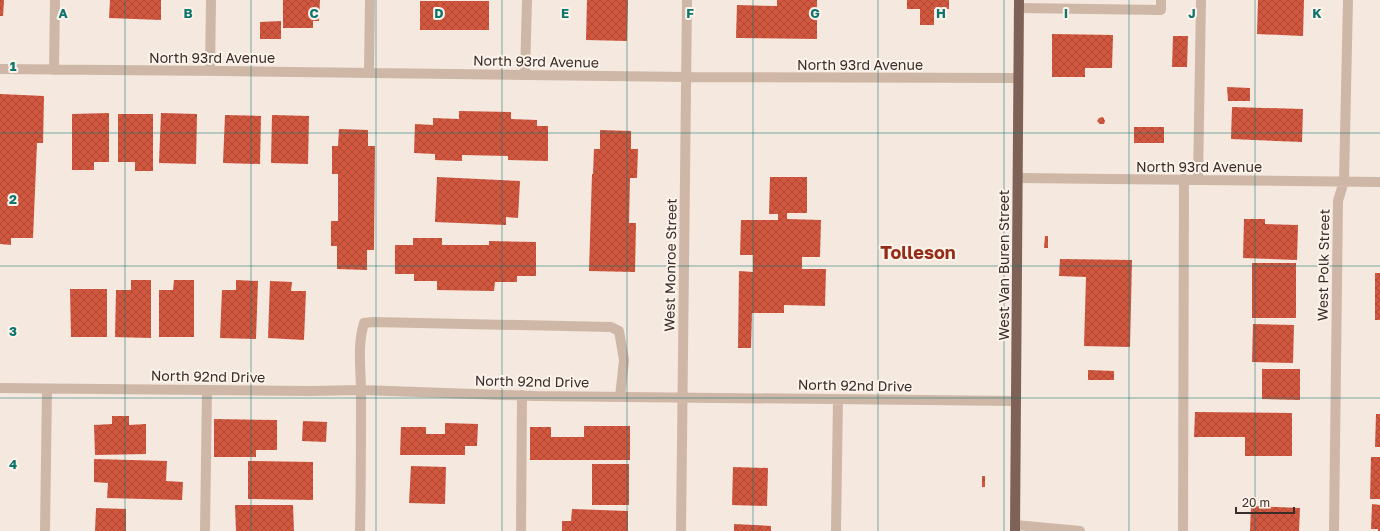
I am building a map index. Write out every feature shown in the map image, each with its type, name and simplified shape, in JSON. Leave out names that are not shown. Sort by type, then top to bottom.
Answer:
[{"type":"main road","name":"West Van Buren Street","points":[[1015,528],[1019,4]]},
{"type":"street","points":[[54,70],[55,0]]},
{"type":"street","points":[[210,71],[211,0]]},
{"type":"street","points":[[369,72],[370,0]]},
{"type":"street","points":[[526,75],[527,0]]},
{"type":"street","name":"West Monroe Street","points":[[681,531],[687,0]]},
{"type":"street","points":[[1019,4],[1161,10],[1161,0]]},
{"type":"street","points":[[1198,179],[1201,0]]},
{"type":"street","name":"West Polk Street","points":[[1334,531],[1338,201],[1344,181],[1348,0]]},
{"type":"street","name":"North 93rd Avenue","points":[[0,69],[369,72],[686,77],[1018,78]]},
{"type":"street","name":"North 93rd Avenue","points":[[1018,178],[1380,182]]},
{"type":"street","points":[[1183,531],[1184,179]]},
{"type":"street","points":[[360,531],[361,335],[364,323],[380,322],[611,327],[619,330],[624,360],[620,397]]},
{"type":"street","name":"North 92nd Drive","points":[[0,388],[361,390],[620,397],[838,398],[1016,401]]},
{"type":"street","points":[[45,531],[47,388]]},
{"type":"street","points":[[205,531],[207,390]]},
{"type":"street","points":[[521,531],[522,395]]},
{"type":"street","points":[[836,531],[838,398]]},
{"type":"street","points":[[1015,528],[1080,531]]},
{"type":"building","points":[[0,0],[4,0],[3,16],[0,16]]},
{"type":"building","points":[[110,0],[161,0],[161,20],[109,18]]},
{"type":"building","points":[[283,0],[320,0],[319,21],[313,21],[313,28],[283,28]]},
{"type":"building","points":[[587,0],[628,0],[627,41],[586,40]]},
{"type":"building","points":[[777,0],[817,0],[817,39],[736,38],[737,5],[777,6]]},
{"type":"building","points":[[907,0],[949,0],[949,9],[934,9],[934,25],[920,25],[920,9],[907,9]]},
{"type":"building","points":[[1258,0],[1304,0],[1303,36],[1257,34]]},
{"type":"building","points":[[420,1],[489,1],[489,30],[420,30]]},
{"type":"building","points":[[281,21],[281,39],[260,39],[260,22]]},
{"type":"building","points":[[1052,34],[1113,35],[1112,68],[1085,68],[1085,77],[1052,77]]},
{"type":"building","points":[[1173,36],[1188,36],[1187,67],[1172,67]]},
{"type":"building","points":[[1227,87],[1250,88],[1250,101],[1228,101]]},
{"type":"building","points":[[0,94],[44,96],[43,143],[37,143],[33,238],[11,238],[11,245],[0,244]]},
{"type":"building","points":[[1232,107],[1303,109],[1302,142],[1231,139]]},
{"type":"building","points":[[459,111],[511,112],[511,119],[537,120],[537,126],[548,126],[548,161],[508,160],[508,156],[462,155],[462,161],[435,160],[435,154],[414,153],[415,124],[433,125],[433,118],[459,119]]},
{"type":"building","points":[[109,113],[109,162],[94,162],[94,170],[72,170],[72,114]]},
{"type":"building","points":[[161,113],[197,114],[196,164],[159,163]]},
{"type":"building","points":[[118,114],[153,114],[153,171],[135,171],[135,162],[118,162]]},
{"type":"building","points":[[225,115],[261,116],[260,164],[223,163]]},
{"type":"building","points":[[272,115],[309,116],[308,164],[271,163]]},
{"type":"building","points":[[1103,117],[1105,121],[1104,124],[1100,124],[1097,121],[1099,118]]},
{"type":"building","points":[[1134,127],[1164,127],[1164,143],[1134,143]]},
{"type":"building","points":[[339,129],[368,130],[368,146],[375,146],[374,250],[367,250],[367,270],[337,269],[337,246],[331,246],[331,221],[338,221],[338,174],[332,174],[332,146],[338,146]]},
{"type":"building","points":[[600,130],[631,131],[631,149],[638,149],[637,178],[630,178],[629,223],[636,223],[635,272],[589,271],[592,174],[594,149],[600,149]]},
{"type":"building","points":[[437,177],[520,181],[518,218],[506,217],[506,225],[435,222]]},
{"type":"building","points":[[770,177],[807,177],[807,213],[787,213],[787,219],[821,220],[820,257],[802,257],[802,269],[826,269],[825,306],[784,305],[784,313],[752,313],[751,348],[738,348],[739,271],[753,272],[753,255],[740,255],[741,220],[778,220],[778,214],[769,214]]},
{"type":"building","points":[[1244,219],[1265,219],[1265,224],[1298,225],[1297,260],[1243,258]]},
{"type":"building","points":[[1045,236],[1048,236],[1048,248],[1044,248]]},
{"type":"building","points":[[413,238],[442,238],[442,245],[489,245],[489,241],[536,242],[536,276],[517,276],[517,282],[495,282],[494,291],[437,290],[437,281],[414,281],[414,274],[395,274],[395,245],[413,245]]},
{"type":"building","points":[[1060,259],[1132,260],[1130,347],[1084,346],[1086,277],[1059,276]]},
{"type":"building","points":[[1252,263],[1296,263],[1296,318],[1252,318]]},
{"type":"building","points":[[1375,273],[1380,273],[1380,320],[1375,320]]},
{"type":"building","points":[[131,280],[151,280],[151,338],[115,337],[116,290],[131,290]]},
{"type":"building","points":[[174,280],[194,280],[194,337],[159,337],[159,290],[173,290]]},
{"type":"building","points":[[236,280],[258,281],[256,339],[220,338],[222,290],[236,290]]},
{"type":"building","points":[[270,281],[292,282],[291,291],[306,291],[304,340],[268,338]]},
{"type":"building","points":[[70,289],[107,289],[107,337],[71,337]]},
{"type":"building","points":[[1253,324],[1294,325],[1293,363],[1252,362]]},
{"type":"building","points":[[1262,369],[1300,369],[1300,400],[1262,399]]},
{"type":"building","points":[[1088,370],[1114,371],[1114,380],[1088,380]]},
{"type":"building","points":[[1195,412],[1292,413],[1292,456],[1245,456],[1245,437],[1194,437]]},
{"type":"building","points":[[1376,414],[1380,414],[1380,447],[1375,447]]},
{"type":"building","points":[[112,416],[129,416],[129,425],[146,424],[146,454],[95,455],[94,425],[112,424]]},
{"type":"building","points":[[214,419],[277,420],[277,450],[256,450],[256,457],[214,457]]},
{"type":"building","points":[[303,421],[327,422],[326,442],[302,441]]},
{"type":"building","points":[[445,423],[478,424],[477,446],[465,446],[465,455],[400,455],[401,427],[426,427],[426,434],[445,434]]},
{"type":"building","points":[[584,426],[630,426],[630,460],[530,460],[530,427],[551,427],[551,437],[584,437]]},
{"type":"building","points":[[1371,457],[1380,457],[1380,499],[1370,499]]},
{"type":"building","points":[[94,459],[167,461],[166,481],[183,482],[182,500],[107,498],[108,483],[94,482]]},
{"type":"building","points":[[248,461],[313,462],[313,500],[248,499]]},
{"type":"building","points":[[592,464],[629,464],[629,505],[592,505]]},
{"type":"building","points":[[411,466],[446,467],[445,504],[409,503]]},
{"type":"building","points":[[733,467],[768,468],[767,506],[732,505]]},
{"type":"building","points":[[982,476],[985,476],[985,487],[982,487]]},
{"type":"building","points":[[1372,504],[1380,505],[1380,531],[1378,531],[1378,529],[1371,529]]},
{"type":"building","points":[[235,505],[293,505],[294,531],[236,531]]},
{"type":"building","points":[[1251,506],[1300,508],[1299,531],[1250,531]]},
{"type":"building","points":[[96,508],[126,509],[126,531],[95,531]]},
{"type":"building","points":[[572,509],[628,511],[628,531],[562,531],[562,521],[571,521]]},
{"type":"building","points":[[734,524],[771,526],[771,531],[734,531]]},
{"type":"district","name":"Tolleson","points":[[918,252]]}]
